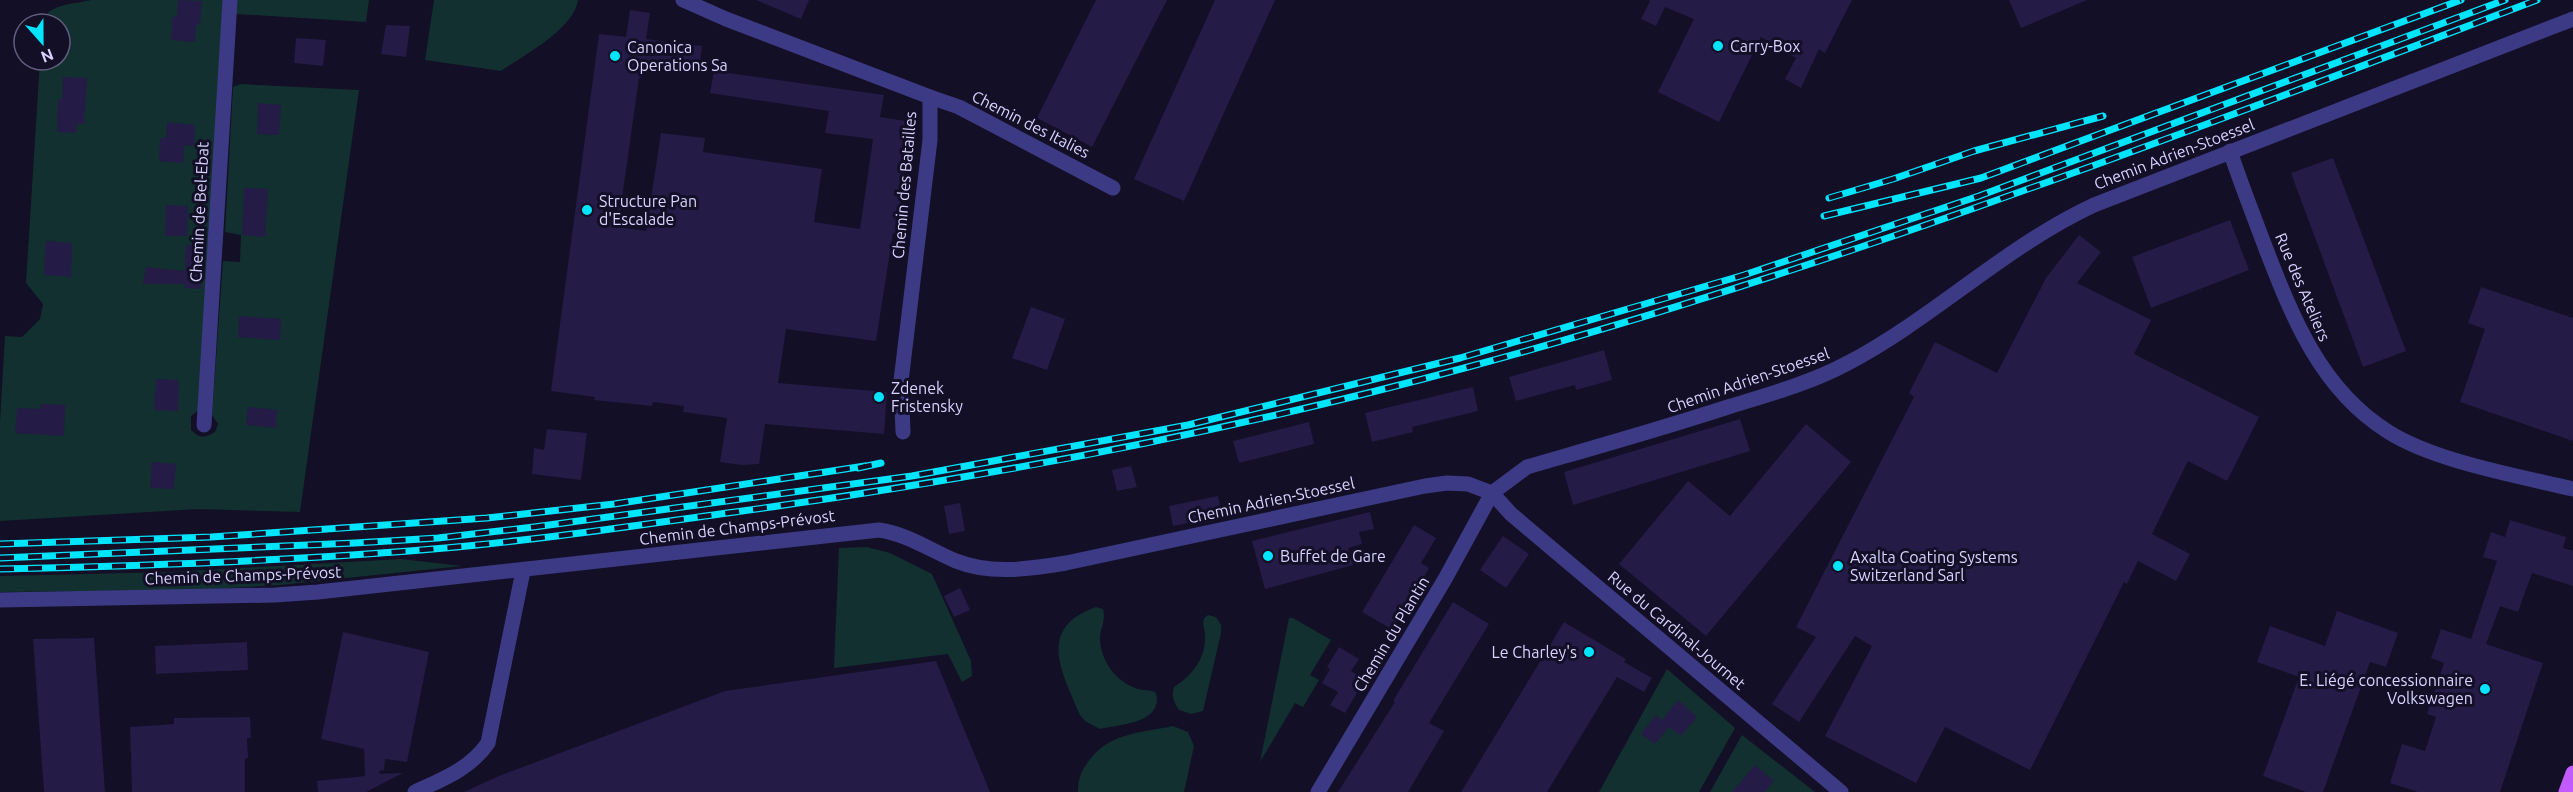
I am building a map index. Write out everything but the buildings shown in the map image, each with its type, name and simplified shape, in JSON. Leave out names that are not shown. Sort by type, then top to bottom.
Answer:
[{"type":"main road","points":[[2566,792],[2573,773]]},
{"type":"street","name":"Chemin de Bel-Ebat","points":[[204,425],[230,0]]},
{"type":"street","name":"Chemin des Batailles","points":[[683,0],[726,19],[930,97],[930,141],[901,381],[903,432]]},
{"type":"street","name":"Chemin Adrien-Stoessel","points":[[918,542],[968,565],[1024,569],[1066,563],[1425,486],[1461,483],[1492,493],[1527,467],[1803,383],[1844,365],[1907,327],[2009,253],[2062,220],[2122,193],[2573,19]]},
{"type":"street","name":"Chemin des Italies","points":[[930,97],[960,107],[1113,188]]},
{"type":"street","name":"Rue des Ateliers","points":[[2229,151],[2299,328],[2315,360],[2345,397],[2388,432],[2428,450],[2473,464],[2573,489]]},
{"type":"street","name":"Chemin du Plantin","points":[[1318,792],[1445,579],[1492,493]]},
{"type":"street","name":"Rue du Cardinal-Journet","points":[[1492,493],[1511,514],[1841,792]]},
{"type":"street","name":"Chemin de Champs-Prévost","points":[[0,600],[275,595],[523,571],[867,530],[890,531],[918,542]]},
{"type":"street","points":[[416,792],[457,772],[478,758],[488,743],[523,571]]},
{"type":"green space","points":[[91,0],[224,0],[199,410],[191,416],[191,430],[200,436],[215,432],[218,424],[212,415],[223,261],[240,262],[241,235],[225,232],[233,87],[241,84],[359,90],[300,512],[199,509],[0,521],[0,422],[5,336],[22,337],[40,319],[43,304],[26,283],[39,72],[72,72],[72,12],[48,12],[69,4]]},
{"type":"green space","points":[[237,0],[369,0],[366,22],[236,14]]},
{"type":"green space","points":[[434,0],[578,0],[568,21],[558,31],[501,71],[425,60]]},
{"type":"green space","points":[[867,547],[890,553],[932,574],[971,661],[972,676],[962,682],[948,654],[834,668],[839,548]]},
{"type":"green space","points":[[401,559],[462,566],[280,585],[196,590],[0,592],[0,576],[170,572]]},
{"type":"green space","points":[[1096,607],[1103,609],[1100,637],[1106,662],[1116,676],[1130,686],[1156,693],[1157,703],[1153,711],[1139,720],[1100,729],[1085,721],[1080,715],[1066,683],[1059,653],[1060,639],[1066,627],[1077,616]]},
{"type":"green space","points":[[1208,615],[1216,617],[1221,625],[1221,633],[1203,711],[1191,714],[1179,710],[1173,690],[1197,666],[1205,644],[1203,620]]},
{"type":"green space","points":[[1289,618],[1293,618],[1331,640],[1310,675],[1319,680],[1303,707],[1295,703],[1260,762]]},
{"type":"green space","points":[[1667,669],[1735,728],[1699,792],[1599,792]]},
{"type":"green space","points":[[1173,726],[1188,732],[1194,746],[1184,792],[1078,792],[1080,777],[1085,766],[1099,749],[1118,738]]},
{"type":"green space","points":[[1742,735],[1815,792],[1710,792]]},
{"type":"railway","points":[[1824,216],[1981,178],[2461,0]]},
{"type":"railway","points":[[0,558],[438,538],[912,476],[1188,425],[1460,358],[1744,275],[1979,196],[2505,0]]},
{"type":"railway","points":[[0,569],[163,565],[325,557],[541,538],[909,486],[1190,434],[1468,367],[1604,329],[1739,287],[2007,197],[2537,0]]},
{"type":"railway","points":[[1829,198],[1974,151],[2103,116]]},
{"type":"railway","points":[[858,468],[881,463]]},
{"type":"railway","points":[[0,544],[211,537],[487,518],[614,504],[865,466]]},
{"type":"place","name":"Carry-Box","points":[[1718,46]]},
{"type":"place","name":"Canonica Operations Sa","points":[[615,56]]},
{"type":"place","name":"Structure Pan d'Escalade","points":[[587,210]]},
{"type":"place","name":"Zdenek Fristensky","points":[[879,397]]},
{"type":"place","name":"Buffet de Gare","points":[[1268,556]]},
{"type":"place","name":"Axalta Coating Systems Switzerland Sarl","points":[[1838,566]]},
{"type":"place","name":"Le Charley's","points":[[1589,652]]},
{"type":"place","name":"E. Liégé concessionnaire Volkswagen","points":[[2485,689]]}]
